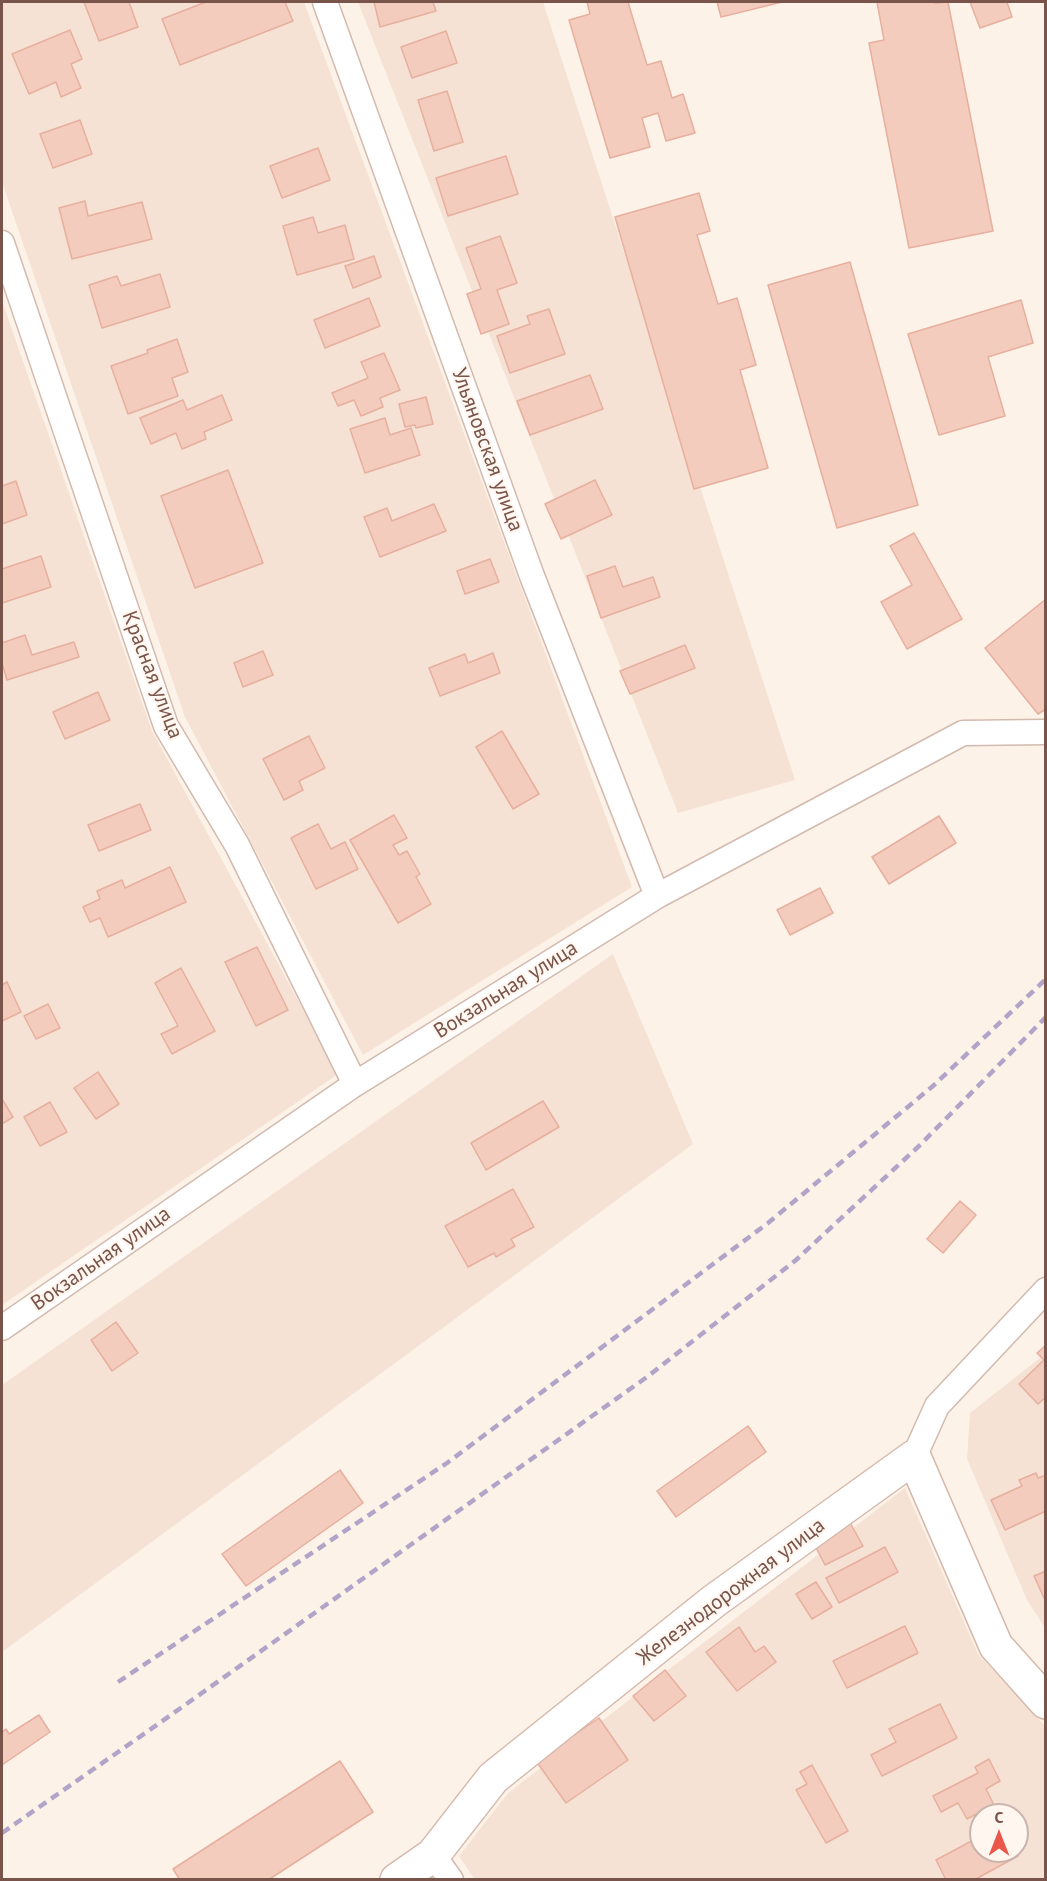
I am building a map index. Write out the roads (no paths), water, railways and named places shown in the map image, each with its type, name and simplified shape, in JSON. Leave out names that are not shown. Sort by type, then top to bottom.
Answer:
[{"type":"street","name":"Ульяновская улица","points":[[325,2],[532,576],[657,896]]},
{"type":"street","name":"Красная улица","points":[[2,243],[166,726],[237,845],[355,1084]]},
{"type":"street","name":"Вокзальная улица","points":[[2,1328],[355,1084],[657,896],[963,733],[1046,732]]},
{"type":"street","name":"Железнодорожная улица","points":[[398,1880],[442,1867],[493,1778],[714,1601],[914,1457],[937,1406],[1046,1290]]},
{"type":"street","points":[[914,1457],[996,1646],[1046,1702]]},
{"type":"railway","points":[[118,1682],[447,1463],[768,1223],[933,1086],[1046,979]]},
{"type":"railway","points":[[2,1833],[647,1377],[796,1260],[919,1146],[1046,1017]]}]
